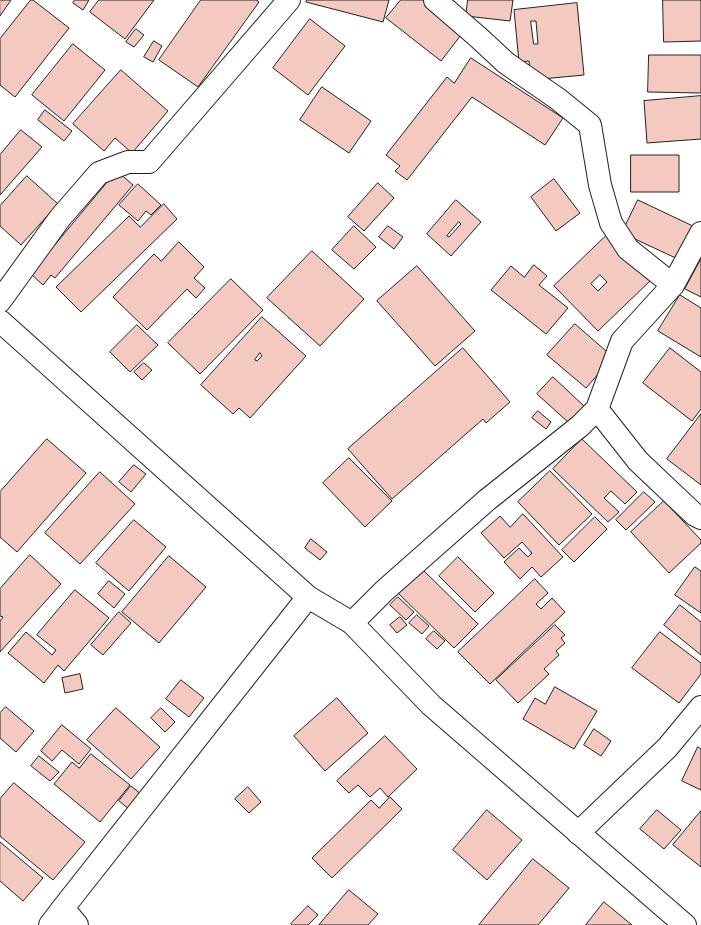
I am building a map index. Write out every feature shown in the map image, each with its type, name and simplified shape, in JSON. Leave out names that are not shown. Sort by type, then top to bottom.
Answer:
[{"type":"street","points":[[0,301],[60,218],[99,173],[128,162],[149,162],[289,0]]},
{"type":"street","points":[[434,0],[506,63],[558,99],[590,125],[600,185],[611,223],[628,249],[673,285]]},
{"type":"street","points":[[352,623],[384,591],[487,500],[580,426],[597,409],[622,340],[673,285],[701,233]]},
{"type":"street","points":[[0,321],[308,597],[352,623],[430,706],[685,925]]},
{"type":"street","points":[[597,409],[638,461],[695,516],[701,518]]},
{"type":"street","points":[[77,925],[56,916],[308,597]]},
{"type":"street","points":[[578,833],[667,748],[701,707]]},
{"type":"building","points":[[0,0],[11,0],[0,16]]},
{"type":"building","points":[[31,0],[69,28],[15,97],[0,85],[0,39]]},
{"type":"building","points":[[75,0],[89,0],[83,10],[73,3]]},
{"type":"building","points":[[99,0],[154,0],[125,39],[90,12]]},
{"type":"building","points":[[201,0],[256,0],[259,2],[198,87],[159,60]]},
{"type":"building","points":[[307,0],[389,0],[383,22],[306,2]]},
{"type":"building","points":[[401,0],[423,0],[464,31],[441,61],[386,18]]},
{"type":"building","points":[[468,0],[513,0],[510,21],[466,16]]},
{"type":"building","points":[[663,0],[701,0],[701,41],[664,42]]},
{"type":"building","points":[[577,3],[584,75],[542,79],[530,71],[529,61],[519,62],[514,10]],"holes":[[[531,21],[536,21],[538,44],[534,44]]]},
{"type":"building","points":[[310,19],[345,46],[308,95],[273,68]]},
{"type":"building","points":[[136,29],[144,35],[134,47],[126,42]]},
{"type":"building","points":[[154,41],[162,46],[153,62],[144,57]]},
{"type":"building","points":[[73,44],[105,70],[64,121],[32,95]]},
{"type":"building","points":[[649,55],[701,55],[701,93],[648,92]]},
{"type":"building","points":[[471,58],[563,118],[545,145],[472,97],[407,180],[395,171],[400,166],[386,155],[447,77],[454,83]]},
{"type":"building","points":[[121,70],[168,111],[132,153],[115,138],[104,151],[73,124]]},
{"type":"building","points":[[322,87],[371,121],[349,153],[300,120]]},
{"type":"building","points":[[701,96],[701,139],[647,143],[644,101]]},
{"type":"building","points":[[45,110],[72,131],[64,141],[38,120]]},
{"type":"building","points":[[21,130],[42,147],[0,195],[0,155]]},
{"type":"building","points":[[631,155],[679,155],[679,192],[631,192]]},
{"type":"building","points":[[117,171],[133,185],[55,278],[51,275],[43,285],[31,274]]},
{"type":"building","points":[[27,176],[58,204],[21,245],[0,226],[0,206]]},
{"type":"building","points":[[554,179],[580,213],[556,231],[531,197]]},
{"type":"building","points":[[378,183],[394,198],[364,231],[348,217]]},
{"type":"building","points":[[138,184],[161,205],[151,215],[146,211],[138,221],[119,205]]},
{"type":"building","points":[[456,200],[481,222],[451,256],[427,234]],"holes":[[[459,222],[461,224],[449,237],[447,236]]]},
{"type":"building","points":[[638,200],[695,227],[680,260],[622,233]]},
{"type":"building","points":[[164,204],[177,219],[81,312],[56,287],[129,216],[140,227]]},
{"type":"building","points":[[354,226],[376,247],[354,269],[332,250]]},
{"type":"building","points":[[388,226],[403,237],[394,249],[379,237]]},
{"type":"building","points":[[606,236],[650,281],[598,331],[554,286]],"holes":[[[600,275],[607,282],[598,291],[591,284]]]},
{"type":"building","points":[[179,242],[204,267],[194,278],[205,288],[196,298],[187,289],[147,330],[113,297],[154,254],[161,261]]},
{"type":"building","points":[[312,251],[364,299],[320,346],[267,298]]},
{"type":"building","points":[[701,259],[701,297],[685,289]]},
{"type":"building","points":[[534,265],[547,276],[539,285],[568,308],[546,334],[491,290],[511,266],[524,277]]},
{"type":"building","points":[[417,266],[475,331],[435,366],[377,301]]},
{"type":"building","points":[[231,279],[263,310],[200,374],[168,343]]},
{"type":"building","points":[[680,295],[701,308],[701,357],[658,331]]},
{"type":"building","points":[[262,317],[306,356],[250,418],[239,408],[233,414],[201,385]],"holes":[[[260,353],[262,356],[257,361],[255,360]]]},
{"type":"building","points":[[575,324],[613,357],[586,388],[547,355]]},
{"type":"building","points":[[137,325],[158,345],[130,372],[110,352]]},
{"type":"building","points":[[463,348],[510,402],[486,423],[483,419],[392,499],[348,449]]},
{"type":"building","points":[[670,348],[701,372],[701,409],[692,421],[643,383]]},
{"type":"building","points":[[144,363],[152,370],[142,380],[134,372]]},
{"type":"building","points":[[553,377],[584,406],[568,422],[537,394]]},
{"type":"building","points":[[538,411],[551,422],[546,429],[532,418]]},
{"type":"building","points":[[701,414],[701,485],[667,459]]},
{"type":"building","points":[[47,439],[86,473],[17,552],[0,537],[0,492]]},
{"type":"building","points":[[582,439],[637,492],[625,504],[611,491],[604,498],[619,512],[608,522],[553,469]]},
{"type":"building","points":[[349,458],[392,501],[365,527],[323,483]]},
{"type":"building","points":[[134,465],[146,474],[131,492],[119,482]]},
{"type":"building","points":[[550,471],[592,514],[559,545],[518,502]]},
{"type":"building","points":[[100,472],[135,504],[80,564],[45,533]]},
{"type":"building","points":[[644,492],[655,502],[626,530],[616,520]]},
{"type":"building","points":[[664,501],[701,540],[701,543],[669,573],[631,532]]},
{"type":"building","points":[[523,514],[563,557],[541,577],[532,567],[520,579],[504,562],[519,548],[528,557],[532,553],[522,542],[504,558],[481,533],[500,516],[510,527]]},
{"type":"building","points":[[595,517],[607,529],[574,562],[562,550]]},
{"type":"building","points":[[134,520],[166,547],[129,591],[96,563]]},
{"type":"building","points":[[311,539],[327,552],[320,560],[305,548]]},
{"type":"building","points":[[30,555],[61,584],[0,652],[0,621],[3,617],[0,616],[0,589]]},
{"type":"building","points":[[169,556],[206,587],[159,643],[122,612]]},
{"type":"building","points":[[458,557],[494,593],[475,612],[439,576]]},
{"type":"building","points":[[695,567],[701,571],[701,613],[675,595]]},
{"type":"building","points":[[421,568],[478,624],[454,648],[397,592]]},
{"type":"building","points":[[535,579],[548,593],[536,604],[541,609],[552,598],[565,612],[490,684],[458,652]]},
{"type":"building","points":[[109,581],[125,594],[114,608],[98,594]]},
{"type":"building","points":[[75,590],[109,618],[64,671],[58,665],[44,683],[8,653],[26,632],[52,655],[56,650],[37,635]]},
{"type":"building","points":[[398,597],[414,612],[406,620],[390,605]]},
{"type":"building","points":[[680,605],[701,622],[701,655],[664,625]]},
{"type":"building","points":[[119,612],[131,623],[103,655],[91,645]]},
{"type":"building","points":[[417,615],[429,626],[422,634],[409,623]]},
{"type":"building","points":[[400,617],[407,625],[397,633],[390,625]]},
{"type":"building","points":[[555,625],[565,635],[561,638],[565,643],[556,651],[559,655],[544,669],[549,674],[518,703],[496,680]]},
{"type":"building","points":[[434,631],[445,641],[437,649],[426,639]]},
{"type":"building","points":[[660,632],[701,663],[701,674],[679,703],[632,668]]},
{"type":"building","points":[[80,674],[83,689],[65,693],[62,678]]},
{"type":"building","points":[[181,680],[204,698],[189,717],[166,699]]},
{"type":"building","points":[[555,687],[597,711],[574,749],[523,719],[535,698],[545,704]]},
{"type":"building","points":[[337,698],[368,733],[325,771],[294,736]]},
{"type":"building","points":[[6,707],[34,731],[16,752],[0,738],[0,713]]},
{"type":"building","points":[[116,708],[160,747],[131,779],[87,740]]},
{"type":"building","points":[[161,708],[175,722],[165,732],[151,718]]},
{"type":"building","points":[[62,725],[91,749],[79,764],[62,750],[52,761],[41,751]]},
{"type":"building","points":[[594,729],[611,741],[601,756],[584,745]]},
{"type":"building","points":[[385,736],[417,769],[388,797],[380,788],[370,797],[358,785],[349,793],[337,781]]},
{"type":"building","points":[[698,747],[701,749],[701,790],[682,781]]},
{"type":"building","points":[[91,754],[130,785],[100,822],[54,784],[72,762],[79,768]]},
{"type":"building","points":[[39,756],[59,772],[50,781],[31,766]]},
{"type":"building","points":[[14,783],[85,842],[53,880],[0,836],[0,799]]},
{"type":"building","points":[[131,786],[146,798],[134,813],[119,801]]},
{"type":"building","points":[[248,787],[261,802],[249,813],[235,799]]},
{"type":"building","points":[[390,797],[402,809],[332,878],[312,858],[371,800],[379,808]]},
{"type":"building","points":[[487,810],[522,840],[487,880],[453,850]]},
{"type":"building","points":[[657,810],[681,830],[664,849],[640,829]]},
{"type":"building","points":[[701,811],[701,867],[673,845]]},
{"type":"building","points":[[0,842],[43,878],[23,901],[0,881]]},
{"type":"building","points":[[533,859],[569,888],[538,925],[479,925]]},
{"type":"building","points":[[349,890],[378,914],[368,925],[319,925]]},
{"type":"building","points":[[604,902],[632,925],[586,925]]},
{"type":"building","points":[[308,906],[318,915],[308,925],[292,925],[291,924]]}]
